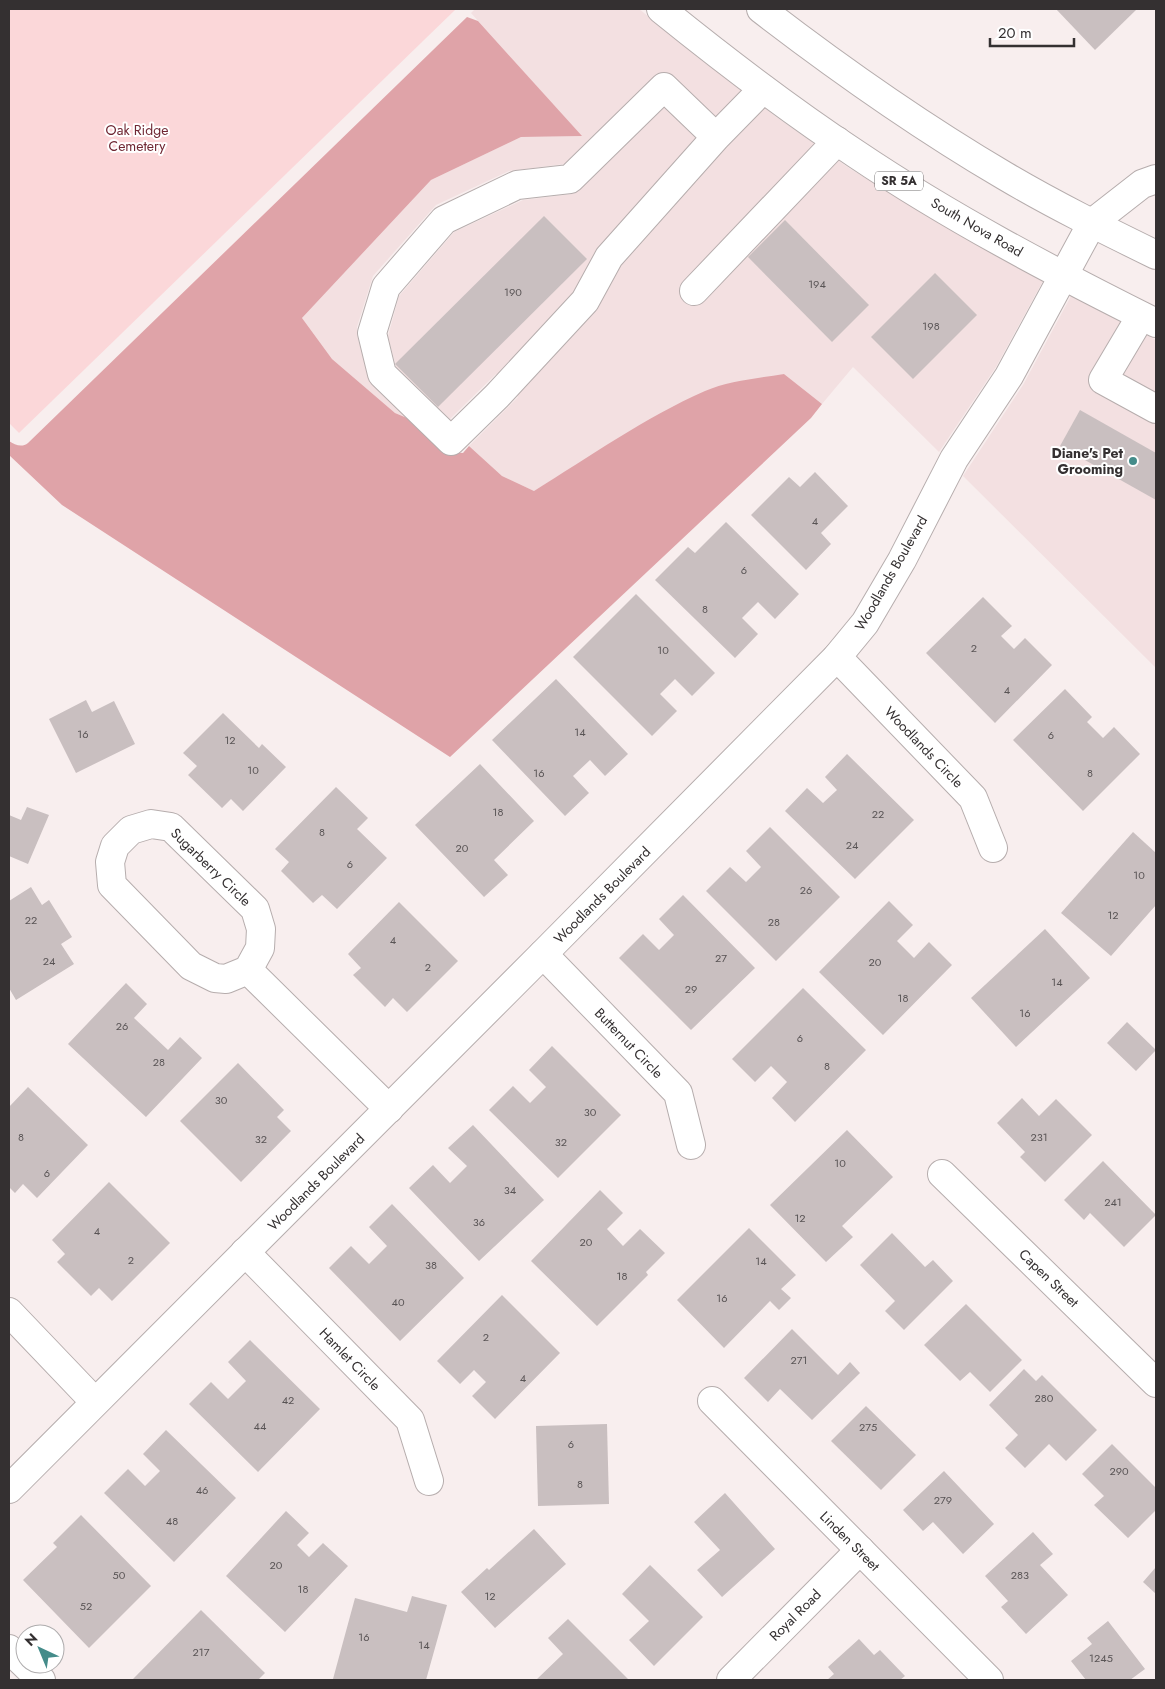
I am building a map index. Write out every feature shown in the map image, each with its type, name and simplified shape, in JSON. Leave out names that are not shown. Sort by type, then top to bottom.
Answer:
[{"type":"street","name":"South Nova Road","points":[[662,9],[763,89],[837,141],[937,205],[1064,276],[1149,320]]},
{"type":"street","points":[[761,9],[847,73],[930,129],[1006,176],[1092,224],[1156,255]]},
{"type":"street","points":[[716,136],[664,87],[570,179],[517,185],[444,220],[386,287],[372,333],[382,374],[451,441],[497,396],[585,301],[609,257],[716,136],[763,89]]},
{"type":"street","points":[[694,291],[837,141]]},
{"type":"street","points":[[1092,224],[1142,184],[1156,179]]},
{"type":"street","name":"Woodlands Boulevard","points":[[9,1489],[837,657],[865,623],[902,560],[954,458],[1009,376],[1092,224]]},
{"type":"street","points":[[1149,320],[1103,380],[1156,409]]},
{"type":"street","name":"Woodlands Circle","points":[[837,657],[974,798],[993,848]]},
{"type":"street","name":"Sugarberry Circle","points":[[151,824],[171,827],[255,909],[261,929],[260,948],[248,970],[226,979],[214,978],[191,966],[112,885],[110,862],[115,846],[131,830],[151,824]]},
{"type":"street","name":"Butternut Circle","points":[[543,954],[678,1093],[691,1145]]},
{"type":"street","points":[[248,970],[389,1109]]},
{"type":"street","name":"Capen Street","points":[[942,1174],[1156,1383]]},
{"type":"street","name":"Hamlet Circle","points":[[246,1252],[410,1420],[429,1481]]},
{"type":"street","points":[[9,1312],[95,1402]]},
{"type":"street","name":"Linden Street","points":[[712,1402],[989,1680]]},
{"type":"street","name":"Royal Road","points":[[731,1680],[860,1550]]},
{"type":"street","points":[[9,1649],[42,1680]]},
{"type":"shaded area","points":[[475,9],[639,9],[775,116],[849,168],[930,217],[1043,281],[996,367],[939,452],[853,367],[822,404],[784,374],[652,419],[534,491],[502,476],[469,446],[518,397],[496,374],[450,419],[396,367],[388,336],[399,296],[454,232],[523,200],[572,194],[564,164],[509,171],[436,205],[373,276],[357,327],[357,335],[368,376],[373,384],[407,418],[395,413],[332,359],[302,318],[431,180],[521,137],[581,136],[471,13]]},
{"type":"shaded area","points":[[467,17],[478,21],[582,136],[521,137],[431,180],[302,318],[332,359],[395,413],[407,418],[442,451],[463,453],[469,446],[502,476],[534,491],[639,425],[683,401],[714,388],[744,380],[784,374],[822,404],[811,418],[450,757],[62,505],[9,455],[9,441],[18,445],[28,443]]},
{"type":"shaded area","points":[[1071,296],[1156,340],[1156,668],[963,476],[1023,385]]},
{"type":"green space","name":"Oak Ridge Cemetery","points":[[9,9],[456,9],[19,433],[9,423]]},
{"type":"building","points":[[1056,9],[1137,9],[1095,50]]},
{"type":"building","points":[[544,216],[587,259],[438,407],[395,364]]},
{"type":"building","points":[[785,220],[869,305],[832,342],[748,257]]},
{"type":"building","points":[[935,273],[977,315],[913,379],[871,337]]},
{"type":"building","points":[[1080,410],[1156,453],[1156,500],[1060,446]]},
{"type":"building","points":[[815,472],[848,506],[821,533],[831,544],[806,570],[751,515],[789,477],[800,487]]},
{"type":"building","points":[[726,522],[799,594],[775,619],[758,602],[742,618],[758,634],[735,658],[655,580],[688,547],[695,553]]},
{"type":"building","points":[[636,594],[715,673],[692,696],[675,679],[660,694],[677,711],[652,736],[573,657]]},
{"type":"building","points":[[983,597],[1012,626],[1001,636],[1014,649],[1025,638],[1052,665],[995,723],[926,653]]},
{"type":"building","points":[[556,679],[628,754],[605,776],[590,760],[573,776],[589,793],[565,816],[492,740]]},
{"type":"building","points":[[1065,689],[1092,717],[1087,722],[1103,738],[1114,727],[1140,754],[1083,811],[1013,740]]},
{"type":"building","points":[[86,700],[92,712],[114,701],[135,744],[76,773],[49,719]]},
{"type":"building","points":[[223,713],[259,748],[262,744],[286,767],[243,811],[231,799],[222,808],[188,775],[197,766],[183,753]]},
{"type":"building","points":[[847,754],[914,820],[855,879],[785,811],[807,788],[823,803],[837,790],[825,777]]},
{"type":"building","points":[[480,764],[534,821],[494,860],[508,875],[484,897],[415,825]]},
{"type":"building","points":[[336,787],[368,818],[357,829],[387,858],[337,909],[322,895],[313,903],[281,871],[289,862],[275,849]]},
{"type":"building","points":[[27,807],[49,815],[28,864],[9,856],[9,815],[21,820]]},
{"type":"building","points":[[770,827],[840,897],[776,961],[706,891],[730,867],[746,882],[761,867],[746,851]]},
{"type":"building","points":[[1133,832],[1156,853],[1156,905],[1111,956],[1061,913]]},
{"type":"building","points":[[31,887],[42,905],[49,900],[72,937],[61,944],[74,964],[16,1000],[9,988],[9,901]]},
{"type":"building","points":[[683,895],[755,968],[691,1030],[619,958],[643,934],[659,950],[674,935],[659,919]]},
{"type":"building","points":[[889,901],[913,925],[897,941],[914,958],[929,942],[952,965],[883,1035],[819,972]]},
{"type":"building","points":[[399,902],[458,961],[407,1012],[393,998],[385,1007],[353,975],[361,968],[348,954]]},
{"type":"building","points":[[1045,929],[1090,978],[1016,1047],[971,998]]},
{"type":"building","points":[[126,983],[147,1004],[134,1018],[168,1050],[180,1037],[202,1058],[146,1117],[68,1044]]},
{"type":"building","points":[[803,988],[866,1050],[795,1122],[772,1098],[787,1082],[771,1066],[755,1082],[732,1059]]},
{"type":"building","points":[[1127,1022],[1156,1050],[1136,1071],[1107,1043]]},
{"type":"building","points":[[552,1046],[621,1115],[558,1178],[489,1110],[513,1086],[530,1103],[546,1087],[529,1070]]},
{"type":"building","points":[[238,1063],[284,1110],[277,1117],[291,1131],[241,1182],[180,1121]]},
{"type":"building","points":[[28,1087],[88,1145],[37,1198],[23,1184],[15,1193],[9,1187],[9,1107]]},
{"type":"building","points":[[1022,1098],[1039,1116],[1056,1099],[1092,1135],[1045,1182],[1020,1157],[1025,1152],[997,1123]]},
{"type":"building","points":[[473,1125],[544,1200],[479,1261],[409,1188],[433,1165],[450,1183],[467,1166],[448,1148]]},
{"type":"building","points":[[847,1130],[893,1177],[842,1226],[853,1237],[826,1262],[770,1205]]},
{"type":"building","points":[[1103,1161],[1156,1215],[1124,1247],[1090,1213],[1084,1220],[1064,1200]]},
{"type":"building","points":[[109,1182],[170,1243],[112,1301],[99,1288],[91,1296],[57,1262],[65,1254],[52,1240]]},
{"type":"building","points":[[600,1190],[623,1213],[607,1229],[623,1246],[640,1229],[665,1253],[646,1272],[648,1275],[597,1326],[531,1261]]},
{"type":"building","points":[[392,1204],[464,1278],[400,1341],[329,1268],[351,1246],[369,1264],[387,1246],[369,1227]]},
{"type":"building","points":[[749,1228],[796,1275],[781,1289],[791,1298],[779,1310],[770,1301],[724,1348],[677,1300]]},
{"type":"building","points":[[892,1233],[925,1267],[933,1260],[953,1281],[904,1330],[885,1311],[895,1301],[860,1265]]},
{"type":"building","points":[[502,1295],[560,1353],[495,1419],[472,1396],[486,1382],[474,1370],[460,1384],[437,1361]]},
{"type":"building","points":[[966,1304],[1022,1360],[990,1392],[970,1372],[960,1381],[924,1345]]},
{"type":"building","points":[[792,1329],[838,1375],[850,1362],[860,1373],[812,1420],[780,1389],[768,1402],[744,1378]]},
{"type":"building","points":[[250,1340],[320,1409],[258,1472],[189,1404],[211,1382],[228,1399],[246,1381],[228,1362]]},
{"type":"building","points":[[1024,1369],[1036,1381],[1042,1375],[1097,1430],[1066,1461],[1049,1444],[1025,1468],[1005,1448],[1018,1435],[989,1405]]},
{"type":"building","points":[[866,1406],[916,1455],[881,1490],[831,1441]]},
{"type":"building","points":[[607,1424],[609,1504],[538,1506],[536,1426]]},
{"type":"building","points":[[166,1430],[236,1498],[174,1562],[104,1493],[128,1469],[145,1486],[160,1471],[143,1454]]},
{"type":"building","points":[[1112,1444],[1156,1488],[1156,1510],[1128,1538],[1094,1505],[1104,1496],[1082,1474]]},
{"type":"building","points":[[944,1471],[994,1524],[963,1554],[933,1522],[923,1531],[903,1510]]},
{"type":"building","points":[[725,1493],[775,1549],[722,1597],[697,1570],[720,1550],[694,1522]]},
{"type":"building","points":[[286,1511],[309,1533],[297,1545],[309,1557],[323,1543],[348,1566],[285,1632],[226,1576]]},
{"type":"building","points":[[81,1515],[151,1586],[89,1648],[23,1580],[57,1547],[53,1543]]},
{"type":"building","points":[[534,1529],[566,1564],[495,1628],[461,1592],[487,1568],[489,1570]]},
{"type":"building","points":[[1033,1532],[1053,1554],[1040,1565],[1068,1595],[1026,1634],[1001,1607],[1008,1601],[985,1576]]},
{"type":"building","points":[[650,1565],[703,1617],[654,1666],[629,1640],[649,1621],[622,1594]]},
{"type":"building","points":[[1156,1567],[1156,1594],[1143,1582]]},
{"type":"building","points":[[412,1596],[447,1605],[426,1680],[333,1679],[355,1598],[407,1612]]},
{"type":"building","points":[[201,1610],[265,1673],[258,1680],[132,1680]]},
{"type":"building","points":[[568,1619],[629,1680],[536,1680],[563,1654],[548,1638]]},
{"type":"building","points":[[1108,1621],[1145,1669],[1130,1680],[1086,1680],[1071,1661],[1092,1644],[1087,1638]]},
{"type":"building","points":[[859,1639],[874,1655],[880,1650],[905,1676],[900,1680],[827,1680],[834,1674],[828,1667]]},
{"type":"place","name":"Diane's Pet Grooming","points":[[1133,461]]}]
